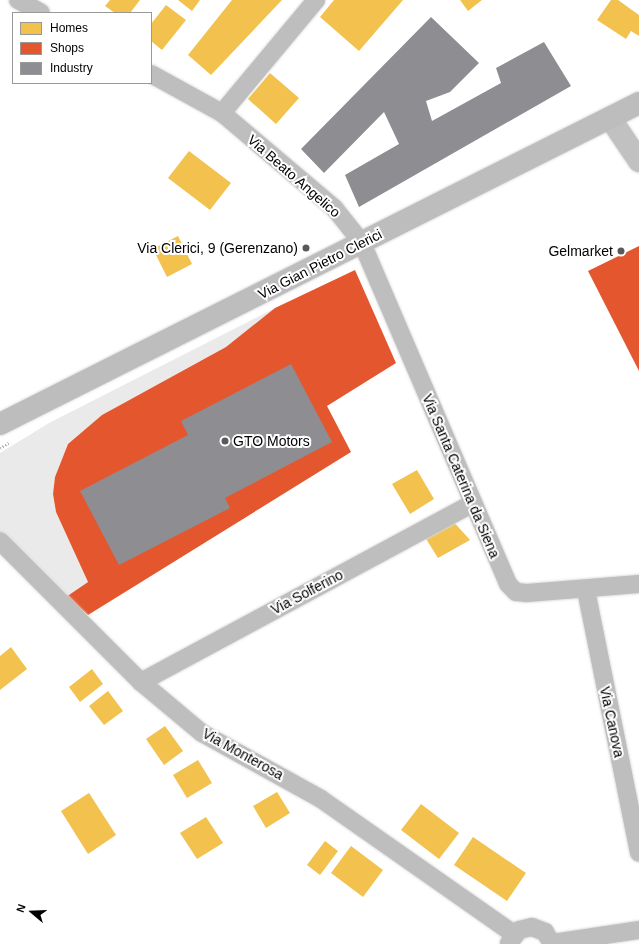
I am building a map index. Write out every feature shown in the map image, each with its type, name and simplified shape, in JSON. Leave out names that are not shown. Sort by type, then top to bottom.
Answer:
[{"type":"main road","name":"Via Gian Pietro Clerici","points":[[0,424],[639,103]]},
{"type":"street","points":[[18,0],[39,12]]},
{"type":"street","points":[[222,112],[316,0]]},
{"type":"street","name":"Via Beato Angelico","points":[[152,75],[222,112],[335,209],[362,243]]},
{"type":"street","points":[[610,118],[639,161]]},
{"type":"street","name":"Via Santa Caterina da Siena","points":[[362,243],[508,584],[516,592],[586,590],[639,584]]},
{"type":"street","name":"Via Solferino","points":[[141,682],[473,503]]},
{"type":"street","name":"Via Monterosa","points":[[0,541],[141,682],[202,733],[321,799],[511,939]]},
{"type":"street","name":"Via Canova","points":[[586,590],[639,853]]},
{"type":"street","points":[[511,939],[526,927],[539,928],[545,932],[552,944],[639,930]]},
{"type":"shaded area","points":[[275,308],[226,347],[102,415],[68,444],[55,477],[53,494],[56,512],[88,582],[66,597],[0,535],[0,453],[49,423]]},
{"type":"building: Homes","points":[[110,0],[140,0],[131,12],[114,12],[105,6]]},
{"type":"building: Homes","points":[[178,0],[200,0],[192,11]]},
{"type":"building: Homes","points":[[232,0],[282,0],[211,75],[188,55]]},
{"type":"building: Homes","points":[[334,0],[403,0],[359,51],[320,17]]},
{"type":"building: Homes","points":[[460,0],[482,0],[468,11]]},
{"type":"building: Homes","points":[[611,0],[618,0],[639,15],[639,36],[631,31],[626,39],[597,20]]},
{"type":"building: Homes","points":[[166,5],[186,20],[162,50],[152,42],[152,23]]},
{"type":"building: Homes","points":[[270,73],[299,98],[276,124],[248,99]]},
{"type":"building: Homes","points":[[189,151],[231,183],[210,210],[168,178]]},
{"type":"building: Homes","points":[[178,236],[192,264],[167,277],[153,249]]},
{"type":"building: Homes","points":[[417,470],[434,499],[410,514],[392,484]]},
{"type":"building: Homes","points":[[451,519],[470,540],[438,558],[423,534]]},
{"type":"building: Homes","points":[[11,647],[27,669],[0,690],[0,656]]},
{"type":"building: Homes","points":[[92,669],[103,684],[80,702],[69,687]]},
{"type":"building: Homes","points":[[108,691],[123,711],[104,725],[89,706]]},
{"type":"building: Homes","points":[[165,726],[183,751],[164,765],[146,739]]},
{"type":"building: Homes","points":[[198,760],[212,783],[187,798],[173,775]]},
{"type":"building: Homes","points":[[277,792],[290,813],[266,828],[253,806]]},
{"type":"building: Homes","points":[[89,793],[116,835],[88,854],[61,811]]},
{"type":"building: Homes","points":[[421,804],[459,833],[439,859],[401,830]]},
{"type":"building: Homes","points":[[206,817],[223,843],[197,859],[180,833]]},
{"type":"building: Homes","points":[[473,837],[526,873],[507,901],[454,865]]},
{"type":"building: Homes","points":[[325,841],[338,851],[320,875],[307,865]]},
{"type":"building: Homes","points":[[351,846],[383,870],[363,897],[331,873]]},
{"type":"building: Shops","points":[[639,246],[639,371],[588,271]]},
{"type":"building: Shops","points":[[355,270],[396,363],[327,406],[351,452],[88,615],[66,597],[88,582],[56,512],[53,494],[55,477],[68,444],[102,415],[226,347],[275,308]]},
{"type":"building: Industry","points":[[431,17],[479,63],[450,92],[426,101],[432,121],[501,83],[496,68],[544,42],[571,86],[359,207],[345,175],[399,144],[384,112],[324,173],[301,149]]},
{"type":"building: Industry","points":[[291,364],[332,442],[225,498],[230,508],[119,565],[80,491],[188,435],[181,421]]},
{"type":"place","name":"Via Clerici, 9 (Gerenzano)","points":[[306,248]]},
{"type":"place","name":"Gelmarket","points":[[621,251]]},
{"type":"place","name":"GTO Motors","points":[[225,441]]}]
